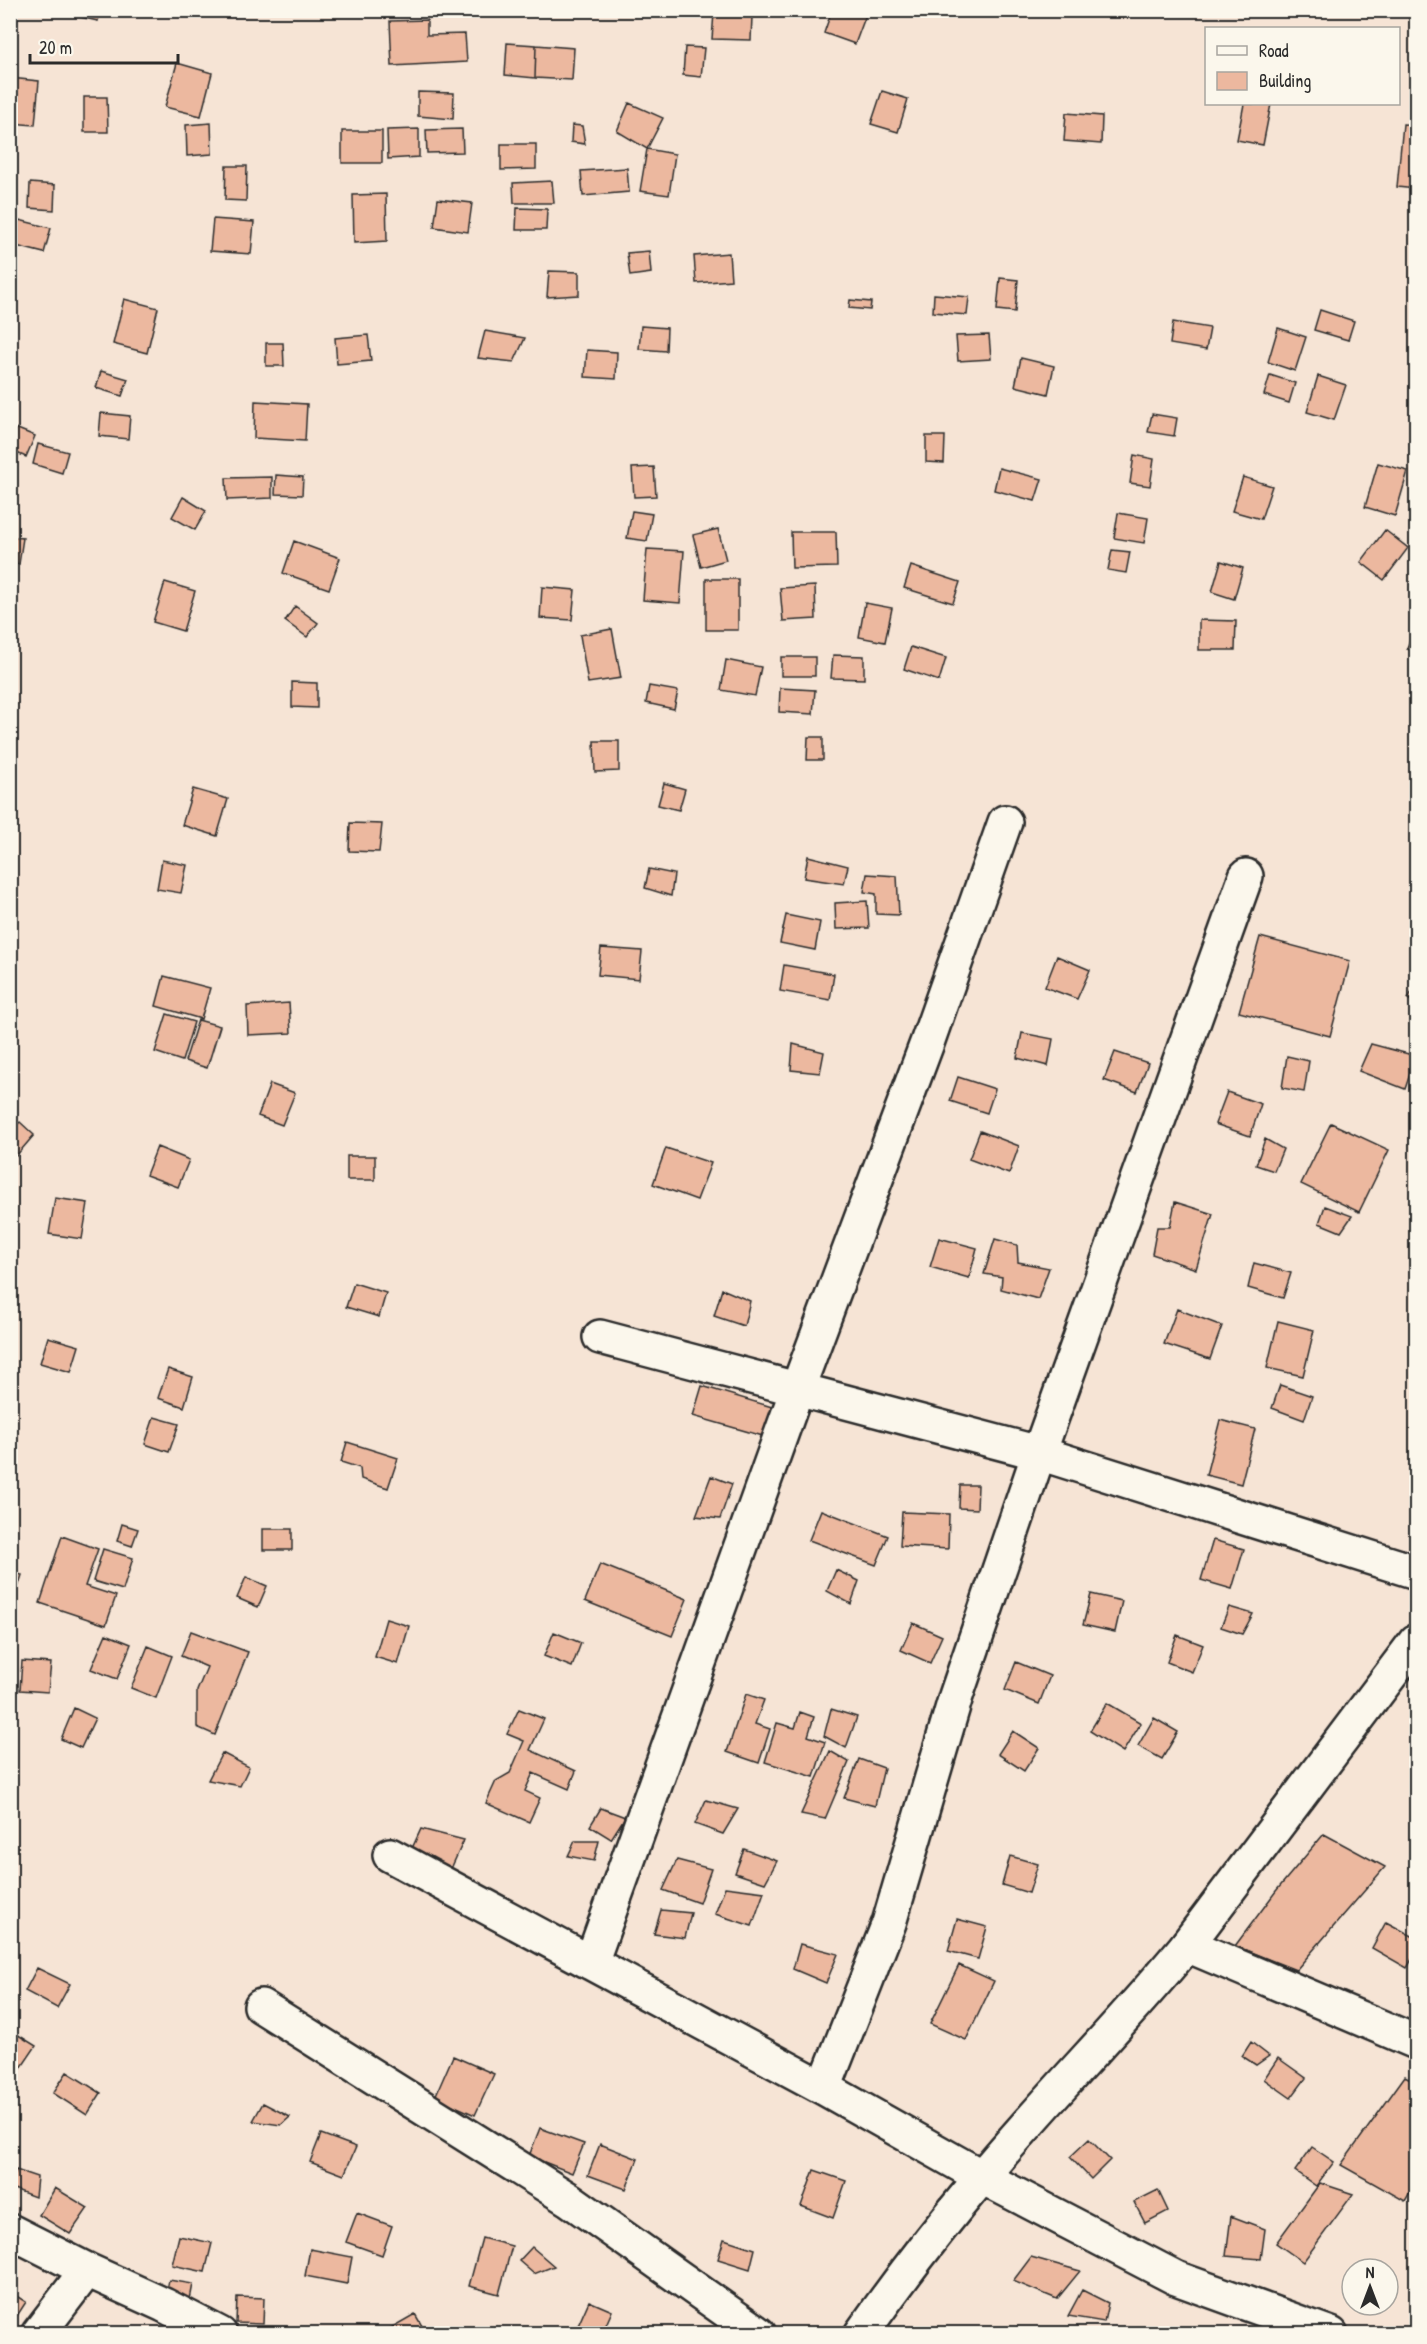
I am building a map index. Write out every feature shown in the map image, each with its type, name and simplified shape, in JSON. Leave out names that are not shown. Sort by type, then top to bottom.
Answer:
[{"type":"street","points":[[591,1963],[797,1389],[927,1042],[1005,822]]},
{"type":"street","points":[[824,2088],[889,1923],[956,1696],[1039,1454],[1246,876]]},
{"type":"street","points":[[600,1337],[1039,1454],[1416,1572]]},
{"type":"street","points":[[861,2334],[892,2290],[982,2177],[1148,1993],[1187,1945],[1416,1641]]},
{"type":"street","points":[[390,1855],[824,2088],[982,2177],[1176,2278],[1331,2334]]},
{"type":"street","points":[[1187,1945],[1416,2042]]},
{"type":"street","points":[[261,2006],[570,2200],[759,2334]]},
{"type":"street","points":[[10,2231],[220,2334]]},
{"type":"street","points":[[38,2334],[87,2270]]},
{"type":"building","points":[[76,10],[101,10],[98,21],[75,16]]},
{"type":"building","points":[[450,10],[478,10],[478,16],[451,19]]},
{"type":"building","points":[[832,10],[867,12],[855,44],[824,33]]},
{"type":"building","points":[[714,13],[752,16],[751,40],[712,39]]},
{"type":"building","points":[[427,20],[427,35],[465,34],[467,62],[392,66],[390,21]]},
{"type":"building","points":[[507,43],[536,45],[535,78],[505,75]]},
{"type":"building","points":[[536,45],[574,48],[572,80],[535,78]]},
{"type":"building","points":[[685,47],[704,48],[701,77],[683,75]]},
{"type":"building","points":[[177,63],[212,73],[201,116],[165,107]]},
{"type":"building","points":[[10,78],[39,81],[35,125],[10,123]]},
{"type":"building","points":[[882,91],[908,99],[898,132],[871,124]]},
{"type":"building","points":[[418,92],[454,93],[453,119],[418,116]]},
{"type":"building","points":[[84,97],[107,97],[108,132],[84,132]]},
{"type":"building","points":[[629,103],[663,118],[647,149],[617,131]]},
{"type":"building","points":[[1244,105],[1271,105],[1263,145],[1237,140]]},
{"type":"building","points":[[1066,113],[1102,116],[1101,144],[1064,141]]},
{"type":"building","points":[[211,123],[212,154],[187,156],[186,125]]},
{"type":"building","points":[[1403,124],[1416,125],[1416,189],[1397,187]]},
{"type":"building","points":[[572,125],[582,126],[585,144],[571,142]]},
{"type":"building","points":[[419,129],[419,157],[388,159],[387,130]]},
{"type":"building","points":[[462,129],[463,152],[427,153],[426,130]]},
{"type":"building","points":[[342,131],[382,131],[382,163],[342,163]]},
{"type":"building","points":[[501,144],[536,144],[536,169],[501,170]]},
{"type":"building","points":[[647,149],[675,154],[669,195],[640,191]]},
{"type":"building","points":[[226,166],[247,166],[246,201],[225,200]]},
{"type":"building","points":[[627,168],[629,192],[583,196],[581,171]]},
{"type":"building","points":[[552,181],[554,203],[514,203],[513,183]]},
{"type":"building","points":[[30,183],[55,185],[54,210],[29,208]]},
{"type":"building","points":[[386,194],[387,241],[354,243],[353,195]]},
{"type":"building","points":[[438,199],[472,203],[468,232],[434,227]]},
{"type":"building","points":[[517,208],[547,209],[546,230],[516,230]]},
{"type":"building","points":[[213,219],[254,222],[251,254],[210,251]]},
{"type":"building","points":[[19,220],[51,228],[44,253],[12,245]]},
{"type":"building","points":[[649,251],[651,273],[630,276],[627,253]]},
{"type":"building","points":[[729,253],[731,280],[696,283],[694,256]]},
{"type":"building","points":[[549,271],[579,272],[579,295],[547,297]]},
{"type":"building","points":[[1000,278],[1018,280],[1015,312],[997,310]]},
{"type":"building","points":[[934,294],[969,297],[967,315],[933,312]]},
{"type":"building","points":[[124,299],[158,308],[147,353],[113,344]]},
{"type":"building","points":[[850,300],[871,302],[870,310],[849,308]]},
{"type":"building","points":[[1320,310],[1354,321],[1348,340],[1314,330]]},
{"type":"building","points":[[1173,322],[1210,328],[1206,350],[1170,344]]},
{"type":"building","points":[[641,326],[667,328],[666,351],[639,349]]},
{"type":"building","points":[[1278,328],[1306,337],[1295,371],[1268,362]]},
{"type":"building","points":[[485,331],[525,338],[514,362],[478,358]]},
{"type":"building","points":[[368,335],[371,361],[337,364],[335,338]]},
{"type":"building","points":[[989,335],[991,359],[958,361],[956,336]]},
{"type":"building","points":[[266,343],[283,343],[284,366],[266,366]]},
{"type":"building","points":[[587,350],[617,352],[616,379],[585,377]]},
{"type":"building","points":[[1021,358],[1054,366],[1048,394],[1015,386]]},
{"type":"building","points":[[101,371],[128,379],[122,396],[96,388]]},
{"type":"building","points":[[1270,375],[1295,383],[1289,403],[1264,395]]},
{"type":"building","points":[[1318,376],[1346,385],[1334,420],[1307,412]]},
{"type":"building","points":[[255,401],[307,404],[305,441],[254,438]]},
{"type":"building","points":[[101,413],[130,416],[128,439],[99,436]]},
{"type":"building","points":[[1152,414],[1177,418],[1174,436],[1148,432]]},
{"type":"building","points":[[10,426],[35,436],[26,457],[10,450]]},
{"type":"building","points":[[926,436],[945,436],[944,463],[926,462]]},
{"type":"building","points":[[38,444],[68,452],[62,473],[33,464]]},
{"type":"building","points":[[1134,455],[1154,459],[1150,486],[1130,483]]},
{"type":"building","points":[[1378,463],[1408,471],[1395,516],[1365,507]]},
{"type":"building","points":[[654,467],[656,496],[634,497],[632,468]]},
{"type":"building","points":[[999,468],[1042,479],[1035,501],[994,490]]},
{"type":"building","points":[[276,475],[303,477],[302,495],[275,494]]},
{"type":"building","points":[[272,477],[272,498],[227,500],[226,478]]},
{"type":"building","points":[[1243,477],[1272,486],[1261,519],[1232,511]]},
{"type":"building","points":[[183,497],[206,511],[195,530],[172,517]]},
{"type":"building","points":[[632,511],[652,514],[647,541],[627,538]]},
{"type":"building","points":[[1118,513],[1148,518],[1144,543],[1114,538]]},
{"type":"building","points":[[718,529],[726,560],[701,567],[693,535]]},
{"type":"building","points":[[1385,530],[1408,548],[1384,580],[1361,562]]},
{"type":"building","points":[[791,532],[836,532],[837,567],[792,568]]},
{"type":"building","points":[[10,537],[23,538],[19,564],[10,562]]},
{"type":"building","points":[[294,541],[340,558],[329,589],[283,573]]},
{"type":"building","points":[[647,549],[684,551],[680,603],[643,600]]},
{"type":"building","points":[[1112,550],[1130,552],[1126,573],[1108,570]]},
{"type":"building","points":[[1221,561],[1243,568],[1234,599],[1212,592]]},
{"type":"building","points":[[911,566],[960,582],[953,603],[904,588]]},
{"type":"building","points":[[706,579],[738,579],[738,630],[706,630]]},
{"type":"building","points":[[165,582],[195,591],[183,631],[153,622]]},
{"type":"building","points":[[815,586],[816,619],[783,621],[780,588]]},
{"type":"building","points":[[542,587],[575,590],[572,620],[540,618]]},
{"type":"building","points":[[865,603],[892,608],[885,642],[859,637]]},
{"type":"building","points":[[295,606],[318,623],[307,637],[285,621]]},
{"type":"building","points":[[1416,618],[1416,652],[1407,649]]},
{"type":"building","points":[[1199,620],[1236,621],[1235,650],[1199,650]]},
{"type":"building","points":[[612,629],[621,678],[588,683],[580,635]]},
{"type":"building","points":[[911,647],[946,658],[939,681],[904,669]]},
{"type":"building","points":[[833,655],[864,656],[864,679],[831,678]]},
{"type":"building","points":[[781,657],[815,657],[815,676],[781,676]]},
{"type":"building","points":[[726,660],[761,667],[755,696],[721,690]]},
{"type":"building","points":[[292,682],[317,683],[317,708],[292,707]]},
{"type":"building","points":[[649,686],[678,691],[674,709],[646,703]]},
{"type":"building","points":[[780,688],[815,690],[813,714],[779,712]]},
{"type":"building","points":[[808,737],[823,737],[823,760],[807,760]]},
{"type":"building","points":[[594,741],[619,741],[619,771],[595,772]]},
{"type":"building","points":[[664,783],[685,789],[679,810],[658,805]]},
{"type":"building","points":[[193,789],[228,799],[217,836],[182,825]]},
{"type":"building","points":[[350,823],[382,824],[379,852],[349,851]]},
{"type":"building","points":[[808,856],[848,866],[844,884],[804,878]]},
{"type":"building","points":[[162,860],[187,865],[181,893],[157,889]]},
{"type":"building","points":[[649,869],[674,874],[671,896],[645,888]]},
{"type":"building","points":[[867,874],[897,876],[899,915],[876,914],[876,894],[864,892]]},
{"type":"building","points":[[867,901],[869,928],[836,929],[835,903]]},
{"type":"building","points":[[786,915],[820,922],[815,950],[780,943]]},
{"type":"building","points":[[1260,937],[1350,961],[1330,1036],[1239,1012]]},
{"type":"building","points":[[601,948],[642,951],[639,979],[598,975]]},
{"type":"building","points":[[1057,956],[1090,970],[1077,999],[1045,987]]},
{"type":"building","points":[[784,965],[834,974],[830,1000],[780,991]]},
{"type":"building","points":[[164,976],[210,988],[201,1019],[156,1006]]},
{"type":"building","points":[[1416,983],[1416,1004],[1408,999]]},
{"type":"building","points":[[289,1003],[291,1033],[248,1035],[247,1006]]},
{"type":"building","points":[[167,1014],[194,1022],[182,1061],[155,1052]]},
{"type":"building","points":[[198,1020],[220,1026],[207,1068],[185,1061]]},
{"type":"building","points":[[1022,1033],[1053,1039],[1048,1066],[1017,1058]]},
{"type":"building","points":[[793,1044],[824,1052],[820,1073],[791,1070]]},
{"type":"building","points":[[1371,1044],[1416,1056],[1405,1089],[1359,1071]]},
{"type":"building","points":[[1115,1052],[1148,1063],[1137,1092],[1104,1080]]},
{"type":"building","points":[[1287,1056],[1309,1061],[1304,1092],[1282,1088]]},
{"type":"building","points":[[958,1077],[995,1089],[987,1113],[950,1101]]},
{"type":"building","points":[[270,1084],[295,1093],[282,1125],[258,1116]]},
{"type":"building","points":[[1227,1092],[1261,1104],[1250,1136],[1215,1124]]},
{"type":"building","points":[[20,1122],[34,1135],[16,1156],[10,1151],[10,1131]]},
{"type":"building","points":[[1331,1123],[1389,1150],[1359,1212],[1301,1184]]},
{"type":"building","points":[[980,1131],[1019,1146],[1009,1174],[969,1159]]},
{"type":"building","points":[[1265,1139],[1283,1149],[1274,1171],[1256,1165]]},
{"type":"building","points":[[157,1147],[189,1160],[178,1187],[146,1175]]},
{"type":"building","points":[[666,1148],[711,1163],[697,1200],[653,1184]]},
{"type":"building","points":[[347,1156],[375,1156],[375,1180],[347,1180]]},
{"type":"building","points":[[55,1198],[88,1203],[82,1239],[49,1234]]},
{"type":"building","points":[[1175,1202],[1213,1214],[1196,1269],[1152,1254],[1157,1227],[1170,1227]]},
{"type":"building","points":[[1325,1206],[1352,1216],[1341,1232],[1319,1223]]},
{"type":"building","points":[[939,1238],[977,1248],[969,1278],[930,1267]]},
{"type":"building","points":[[995,1239],[1017,1245],[1018,1262],[1049,1268],[1038,1299],[1001,1289],[1002,1277],[984,1274]]},
{"type":"building","points":[[1254,1263],[1291,1273],[1283,1298],[1248,1288]]},
{"type":"building","points":[[354,1283],[386,1293],[379,1317],[346,1307]]},
{"type":"building","points":[[722,1289],[750,1301],[744,1326],[714,1316]]},
{"type":"building","points":[[1177,1309],[1222,1326],[1210,1359],[1164,1344]]},
{"type":"building","points":[[1278,1321],[1314,1330],[1303,1376],[1267,1368]]},
{"type":"building","points":[[48,1337],[79,1346],[71,1372],[40,1363]]},
{"type":"building","points":[[168,1369],[193,1377],[184,1407],[158,1398]]},
{"type":"building","points":[[1280,1385],[1312,1396],[1304,1420],[1272,1408]]},
{"type":"building","points":[[702,1386],[772,1407],[763,1436],[693,1416]]},
{"type":"building","points":[[154,1417],[179,1424],[169,1452],[145,1444]]},
{"type":"building","points":[[1220,1420],[1255,1429],[1241,1484],[1206,1475]]},
{"type":"building","points":[[347,1442],[398,1458],[388,1488],[361,1479],[360,1468],[341,1462]]},
{"type":"building","points":[[711,1476],[732,1484],[720,1519],[696,1516]]},
{"type":"building","points":[[960,1485],[978,1485],[977,1509],[959,1508]]},
{"type":"building","points":[[821,1510],[888,1536],[876,1565],[809,1540]]},
{"type":"building","points":[[902,1512],[949,1514],[948,1549],[900,1546]]},
{"type":"building","points":[[122,1524],[138,1529],[132,1546],[117,1541]]},
{"type":"building","points":[[263,1529],[292,1529],[292,1550],[263,1550]]},
{"type":"building","points":[[62,1536],[98,1549],[85,1586],[116,1596],[106,1625],[40,1603]]},
{"type":"building","points":[[1213,1540],[1244,1549],[1232,1589],[1201,1580]]},
{"type":"building","points":[[103,1549],[133,1558],[123,1590],[93,1581]]},
{"type":"building","points":[[600,1564],[687,1599],[672,1636],[585,1601]]},
{"type":"building","points":[[836,1570],[859,1581],[851,1604],[827,1591]]},
{"type":"building","points":[[10,1572],[22,1575],[15,1597],[10,1596]]},
{"type":"building","points":[[246,1577],[267,1586],[258,1607],[237,1598]]},
{"type":"building","points":[[1091,1594],[1122,1601],[1115,1632],[1083,1625]]},
{"type":"building","points":[[1229,1607],[1253,1614],[1242,1634],[1221,1627]]},
{"type":"building","points":[[386,1619],[409,1626],[398,1664],[375,1657]]},
{"type":"building","points":[[913,1623],[942,1636],[930,1663],[901,1650]]},
{"type":"building","points":[[191,1631],[248,1652],[215,1735],[197,1727],[197,1691],[207,1667],[181,1656]]},
{"type":"building","points":[[554,1632],[581,1643],[572,1667],[544,1656]]},
{"type":"building","points":[[106,1634],[131,1644],[117,1679],[91,1669]]},
{"type":"building","points":[[1177,1635],[1203,1645],[1192,1672],[1167,1662]]},
{"type":"building","points":[[148,1646],[172,1656],[156,1698],[131,1688]]},
{"type":"building","points":[[22,1661],[51,1663],[48,1692],[20,1690]]},
{"type":"building","points":[[1016,1662],[1050,1676],[1039,1704],[1005,1690]]},
{"type":"building","points":[[746,1694],[764,1700],[755,1724],[770,1729],[759,1763],[727,1752]]},
{"type":"building","points":[[1107,1703],[1141,1723],[1123,1752],[1090,1731]]},
{"type":"building","points":[[74,1708],[95,1718],[81,1748],[61,1739]]},
{"type":"building","points":[[519,1709],[544,1719],[530,1750],[576,1771],[569,1789],[533,1773],[525,1791],[540,1798],[529,1822],[486,1803],[496,1781],[510,1773],[524,1741],[507,1734]]},
{"type":"building","points":[[831,1709],[857,1717],[846,1748],[824,1736]]},
{"type":"building","points":[[800,1712],[814,1717],[808,1736],[825,1742],[814,1777],[765,1762],[777,1723],[795,1728]]},
{"type":"building","points":[[1154,1718],[1178,1732],[1162,1759],[1138,1746]]},
{"type":"building","points":[[1013,1731],[1039,1748],[1024,1771],[998,1754]]},
{"type":"building","points":[[830,1751],[849,1762],[825,1819],[801,1814]]},
{"type":"building","points":[[222,1753],[249,1767],[240,1786],[208,1780]]},
{"type":"building","points":[[859,1759],[884,1768],[875,1806],[844,1798]]},
{"type":"building","points":[[706,1800],[738,1809],[723,1834],[695,1824]]},
{"type":"building","points":[[601,1808],[625,1817],[611,1839],[590,1826]]},
{"type":"building","points":[[421,1829],[464,1840],[449,1873],[408,1857]]},
{"type":"building","points":[[1324,1834],[1385,1867],[1296,1970],[1235,1946],[1276,1891]]},
{"type":"building","points":[[575,1841],[599,1841],[594,1861],[568,1856]]},
{"type":"building","points":[[744,1849],[777,1861],[765,1883],[735,1873]]},
{"type":"building","points":[[1010,1856],[1038,1864],[1029,1893],[1002,1885]]},
{"type":"building","points":[[677,1860],[711,1869],[699,1903],[663,1890]]},
{"type":"building","points":[[725,1887],[764,1892],[752,1926],[715,1914]]},
{"type":"building","points":[[661,1910],[691,1913],[685,1938],[654,1934]]},
{"type":"building","points":[[957,1919],[987,1927],[978,1959],[948,1951]]},
{"type":"building","points":[[1386,1922],[1416,1938],[1416,1952],[1407,1968],[1372,1948]]},
{"type":"building","points":[[800,1944],[838,1954],[826,1983],[793,1969]]},
{"type":"building","points":[[959,1965],[994,1981],[966,2040],[930,2024]]},
{"type":"building","points":[[37,1968],[70,1984],[57,2008],[25,1991]]},
{"type":"building","points":[[15,2033],[36,2046],[19,2071],[10,2065],[10,2039]]},
{"type":"building","points":[[1251,2042],[1269,2056],[1256,2065],[1242,2056]]},
{"type":"building","points":[[453,2056],[494,2074],[475,2115],[435,2097]]},
{"type":"building","points":[[1278,2058],[1306,2078],[1291,2098],[1264,2079]]},
{"type":"building","points":[[67,2072],[101,2093],[87,2115],[53,2093]]},
{"type":"building","points":[[1405,2076],[1416,2082],[1416,2182],[1405,2201],[1341,2165]]},
{"type":"building","points":[[263,2103],[290,2117],[281,2125],[253,2121]]},
{"type":"building","points":[[540,2128],[584,2144],[572,2173],[529,2156]]},
{"type":"building","points":[[321,2134],[356,2147],[344,2175],[310,2162]]},
{"type":"building","points":[[1089,2139],[1110,2160],[1091,2179],[1070,2157]]},
{"type":"building","points":[[600,2144],[638,2159],[626,2189],[588,2175]]},
{"type":"building","points":[[1312,2147],[1334,2162],[1316,2186],[1295,2171]]},
{"type":"building","points":[[16,2170],[37,2177],[35,2197],[11,2188]]},
{"type":"building","points":[[814,2170],[846,2181],[833,2218],[801,2206]]},
{"type":"building","points":[[1320,2183],[1353,2194],[1303,2262],[1276,2243]]},
{"type":"building","points":[[55,2188],[88,2208],[70,2234],[39,2215]]},
{"type":"building","points":[[1158,2190],[1168,2211],[1145,2223],[1134,2202]]},
{"type":"building","points":[[357,2213],[392,2226],[382,2255],[346,2242]]},
{"type":"building","points":[[1231,2216],[1265,2229],[1261,2259],[1226,2256]]},
{"type":"building","points":[[179,2236],[212,2243],[205,2272],[172,2265]]},
{"type":"building","points":[[482,2238],[512,2246],[499,2294],[469,2286]]},
{"type":"building","points":[[724,2239],[755,2249],[750,2269],[718,2259]]},
{"type":"building","points":[[532,2247],[554,2266],[534,2274],[519,2261]]},
{"type":"building","points":[[310,2249],[352,2257],[347,2284],[305,2276]]},
{"type":"building","points":[[1031,2257],[1080,2271],[1057,2299],[1013,2281]]},
{"type":"building","points":[[169,2280],[193,2284],[188,2310],[164,2305]]},
{"type":"building","points":[[1082,2290],[1108,2303],[1104,2322],[1068,2316]]},
{"type":"building","points":[[10,2292],[26,2302],[11,2325],[10,2325]]},
{"type":"building","points":[[237,2297],[264,2298],[263,2324],[236,2323]]},
{"type":"building","points":[[589,2301],[612,2311],[602,2334],[590,2334],[577,2328]]},
{"type":"building","points":[[415,2314],[425,2331],[421,2334],[380,2334]]}]
